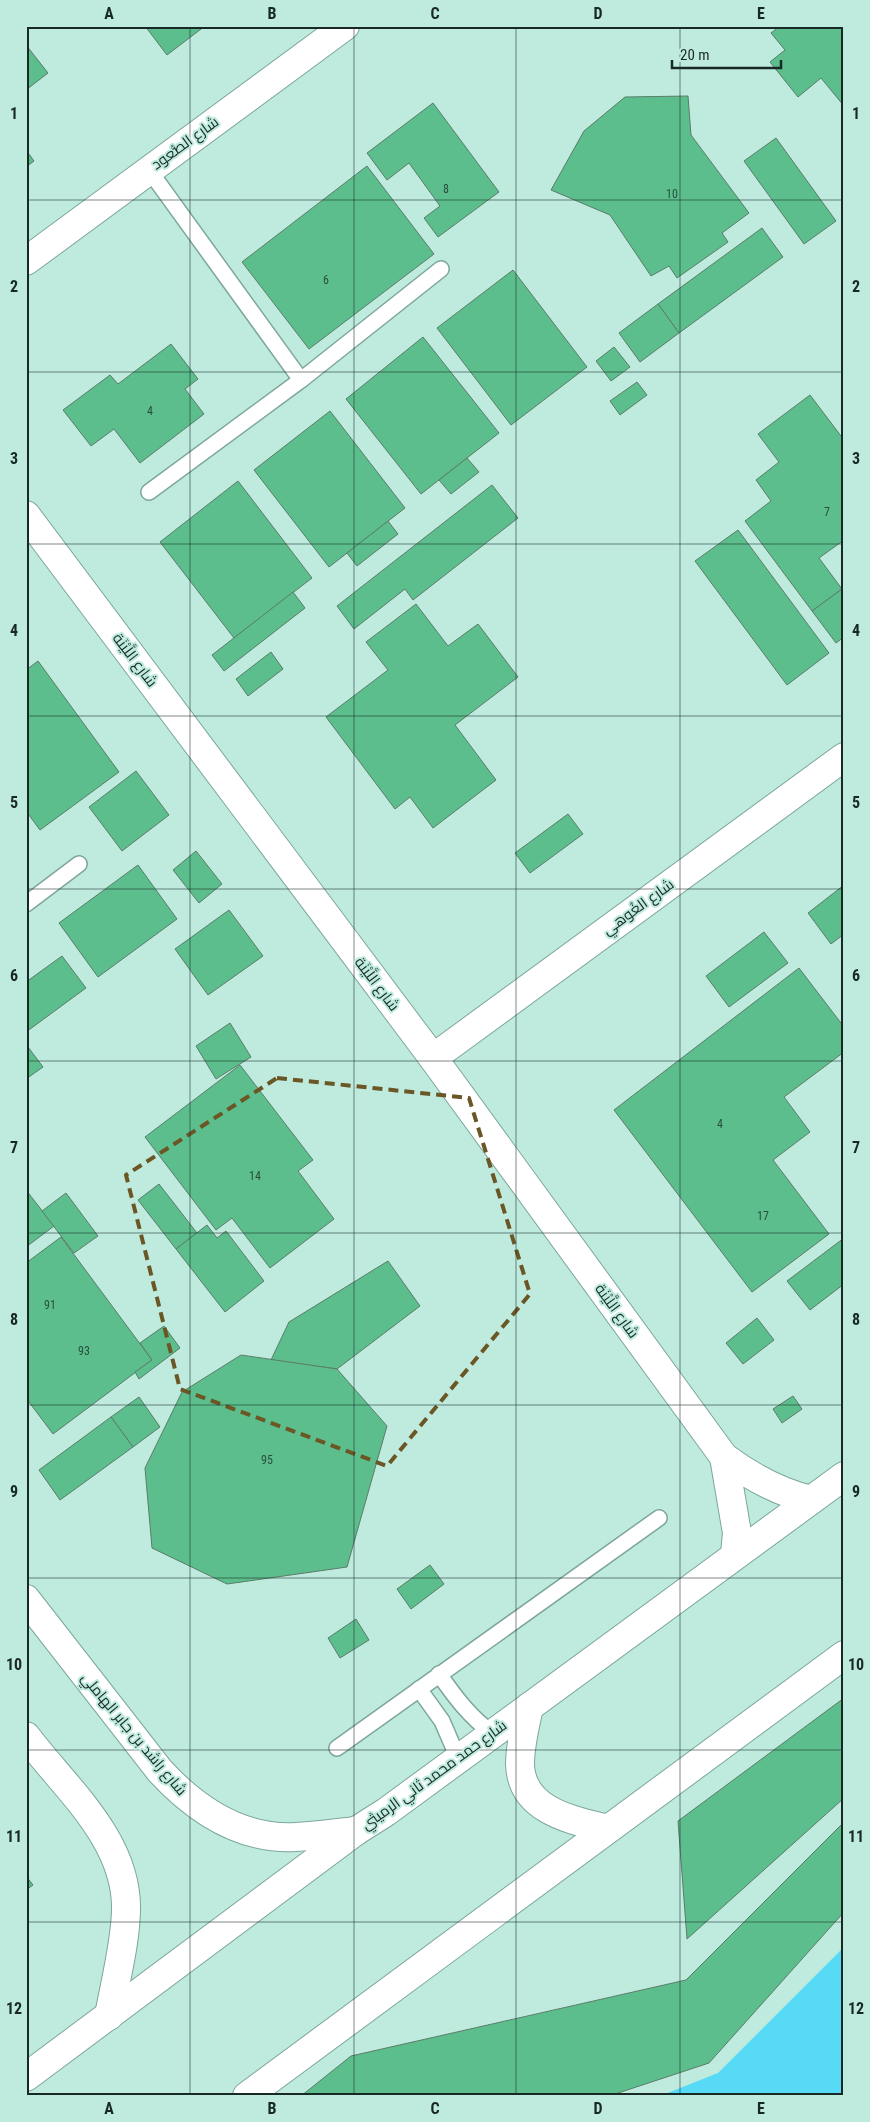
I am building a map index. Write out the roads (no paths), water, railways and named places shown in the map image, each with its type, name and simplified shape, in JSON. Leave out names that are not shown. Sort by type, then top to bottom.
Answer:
[{"type":"street","name":"شارع الصُّعود","points":[[26,261],[345,26]]},
{"type":"street","name":"شارع اللَّيْنَة","points":[[26,515],[433,1058],[724,1457],[767,1485],[790,1495],[811,1500]]},
{"type":"street","name":"شارع الغُوهي","points":[[433,1058],[844,757]]},
{"type":"street","name":"شارع اللَّيْنَة","points":[[724,1457],[737,1533],[735,1554]]},
{"type":"street","name":"شارع حمد محمد ثاني الرميثي","points":[[26,2077],[356,1831],[386,1812],[735,1554],[844,1476]]},
{"type":"street","name":"شارع راشد بن جابر الهاملي","points":[[26,1599],[160,1771],[181,1794],[206,1813],[234,1827],[264,1835],[294,1838],[356,1831]]},
{"type":"street","points":[[247,2096],[844,1655]]},
{"type":"street","points":[[529,1707],[520,1766],[525,1785],[536,1801],[551,1812],[569,1820],[608,1829]]},
{"type":"street","points":[[26,1736],[88,1813],[108,1842],[122,1874],[126,1910],[109,2016]]},
{"type":"lane","points":[[149,170],[301,380]]},
{"type":"lane","points":[[149,492],[301,380],[441,269]]},
{"type":"lane","points":[[26,904],[79,864]]},
{"type":"lane","points":[[336,1748],[659,1518]]},
{"type":"lane","points":[[439,1674],[462,1707],[476,1722],[492,1733]]},
{"type":"lane","points":[[419,1689],[442,1721],[458,1758]]},
{"type":"water","points":[[844,1947],[844,2096],[660,2096],[718,2073]]}]
